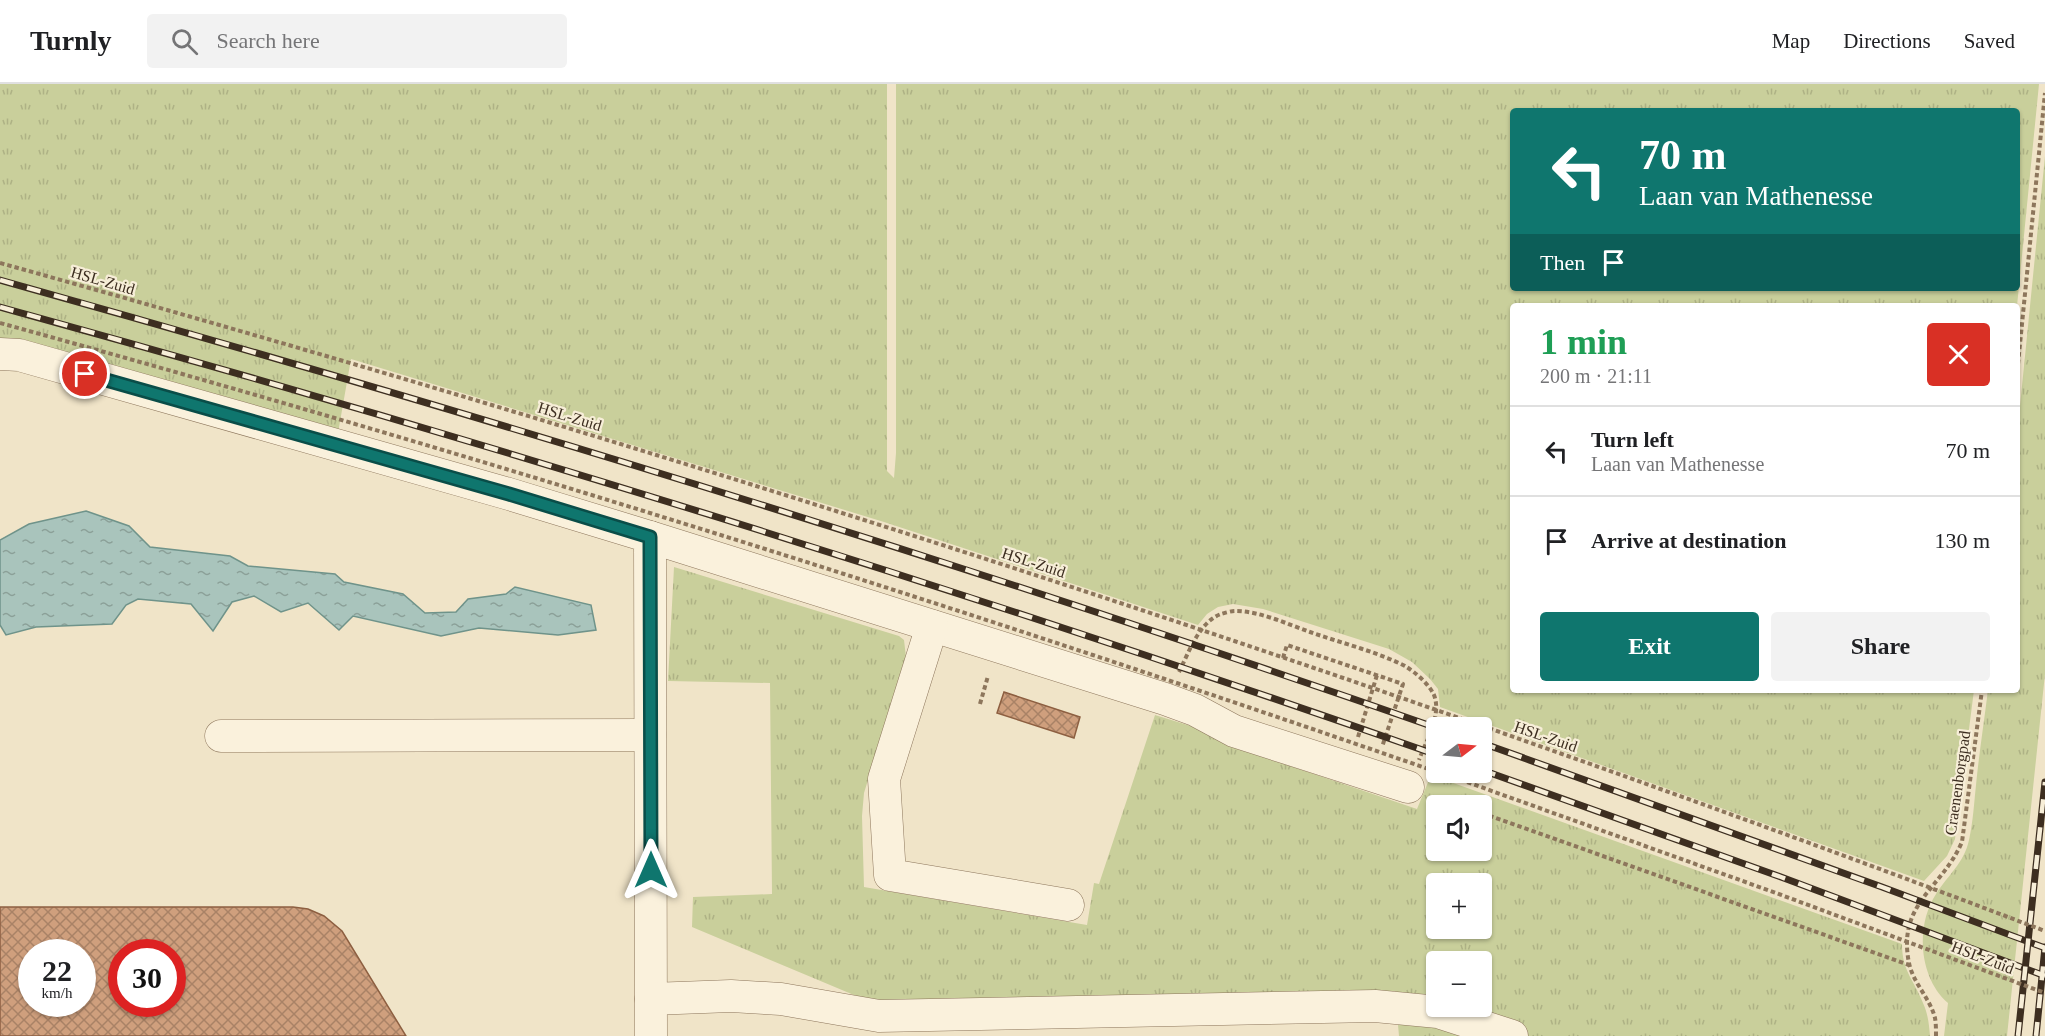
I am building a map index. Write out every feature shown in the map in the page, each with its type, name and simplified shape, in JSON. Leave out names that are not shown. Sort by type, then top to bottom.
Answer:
[{"type":"street","points":[[0,354],[30,358],[498,491],[650,537],[1165,699],[1195,710],[1234,730],[1408,787]]},
{"type":"street","points":[[650,537],[651,1036]]},
{"type":"street","points":[[932,626],[884,779],[890,875],[1068,905]]},
{"type":"street","points":[[221,736],[650,735]]},
{"type":"street","points":[[651,999],[731,996],[781,999],[879,1017],[1375,1006],[1438,1012],[1512,1036]]},
{"type":"path","points":[[2020,344],[2045,93]]},
{"type":"path","name":"HSL-Zuid","points":[[0,263],[316,353],[634,448],[971,554],[1283,658],[1720,811],[2045,931]]},
{"type":"path","name":"HSL-Zuid","points":[[0,323],[345,421],[722,536],[1134,669],[1426,768]]},
{"type":"path","points":[[1165,699],[1199,633],[1212,619],[1234,611],[1262,616],[1386,658],[1407,667],[1425,682],[1433,692],[1437,704],[1433,723],[1408,787]]},
{"type":"path","points":[[1283,658],[1287,645],[1402,684],[1372,776]]},
{"type":"path","points":[[980,704],[989,675]]},
{"type":"path","points":[[1355,747],[1377,675]]},
{"type":"path","name":"Craenenborgpad","points":[[1936,1036],[1935,1018],[1909,965],[1908,927],[1913,911],[1955,858],[1962,842],[1982,693]]},
{"type":"path","name":"HSL-Zuid","points":[[1469,783],[1776,893],[2045,993]]},
{"type":"path","points":[[1492,817],[1909,965]]},
{"type":"green space","points":[[0,84],[887,84],[887,471],[894,478],[896,453],[896,84],[2039,84],[2020,276],[2020,108],[1510,108],[1510,291],[2018,291],[2017,303],[1510,303],[1510,693],[1974,693],[1955,839],[1947,856],[1924,881],[1492,726],[1492,717],[1468,717],[1440,707],[1438,689],[1430,679],[1412,662],[1389,649],[1263,609],[1233,604],[1218,607],[1207,614],[1198,625],[884,522],[351,359],[338,433],[0,344]]},
{"type":"green space","points":[[2045,156],[2045,674],[2007,1036],[1944,1036],[1948,1003],[1938,992],[1926,966],[1923,951],[1925,921],[1936,894],[1960,862],[1967,848],[1988,693],[2020,693],[2020,406]]},
{"type":"green space","points":[[674,567],[899,636],[904,640],[906,657],[864,793],[862,816],[864,887],[1087,925],[1094,883],[1099,884],[1155,715],[1207,731],[1258,755],[1417,809],[1428,783],[1453,783],[1487,795],[1426,795],[1426,861],[1492,861],[1492,797],[1902,944],[1906,968],[1926,1011],[1930,1036],[1399,1036],[1395,991],[873,1003],[692,927],[693,897],[772,894],[770,683],[668,681]]},
{"type":"water","points":[[86,511],[129,526],[150,547],[230,556],[248,566],[335,574],[344,582],[403,594],[425,613],[456,612],[468,599],[506,594],[515,587],[591,605],[596,630],[558,635],[479,628],[441,636],[353,616],[339,630],[308,603],[281,612],[254,596],[232,602],[213,631],[191,604],[138,599],[126,605],[112,624],[36,627],[6,635],[0,625],[0,540],[29,524]]},
{"type":"building","points":[[1004,692],[1080,717],[1074,738],[997,713]]},
{"type":"building","points":[[0,907],[293,907],[308,909],[324,916],[342,931],[406,1036],[0,1036]]},
{"type":"railway","points":[[0,280],[362,384],[722,492],[1080,607],[1426,724]]},
{"type":"railway","points":[[0,307],[542,463],[902,575],[1426,751]]},
{"type":"railway","points":[[1492,747],[2045,948]]},
{"type":"railway","points":[[1492,774],[1781,877],[2045,976]]},
{"type":"railway","points":[[2018,1036],[2045,782]]},
{"type":"railway","points":[[2036,1036],[2045,947]]},
{"type":"route","points":[[85,374],[509,494],[650,537],[651,870]]}]
